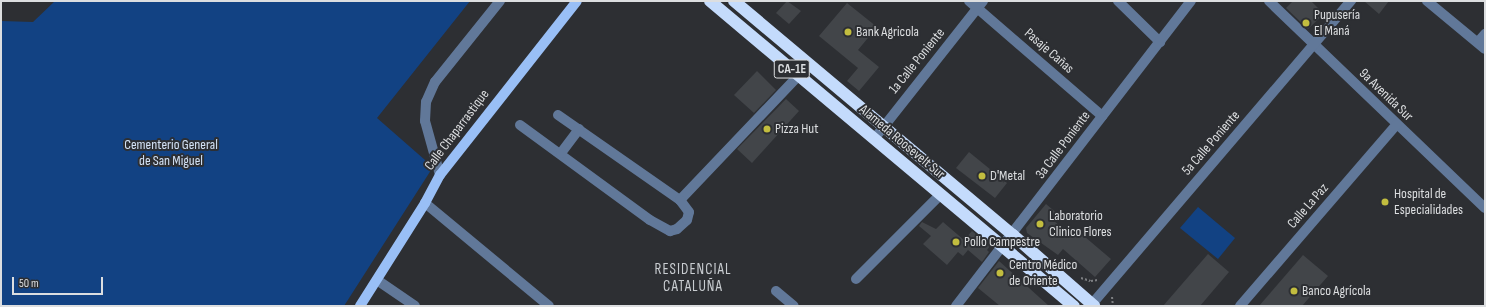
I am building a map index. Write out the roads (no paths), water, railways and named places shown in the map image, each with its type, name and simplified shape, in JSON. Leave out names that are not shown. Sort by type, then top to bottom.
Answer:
[{"type":"highway","name":"Alameda Roosevelt Sur","points":[[710,1],[1074,306]]},
{"type":"highway","name":"Alameda Roosevelt Sur","points":[[734,1],[1013,235],[1093,305]]},
{"type":"main road","name":"Calle Chaparrastique","points":[[360,306],[425,203],[440,175],[577,1]]},
{"type":"street","points":[[440,175],[425,121],[426,102],[434,82],[500,1]]},
{"type":"street","name":"Pasaje Cañas","points":[[969,1],[980,5],[1102,116]]},
{"type":"street","points":[[1118,1],[1160,42]]},
{"type":"street","name":"3a Calle Poniente","points":[[956,306],[1013,235],[1102,116],[1191,1]]},
{"type":"street","name":"9a Avenida Sur","points":[[1269,1],[1396,125],[1485,208]]},
{"type":"street","name":"5a Calle Poniente","points":[[1093,305],[1351,1]]},
{"type":"street","points":[[1427,1],[1483,42]]},
{"type":"street","name":"1a Calle Poniente","points":[[874,139],[980,5]]},
{"type":"street","points":[[680,200],[799,75]]},
{"type":"street","points":[[520,125],[561,153],[650,220],[670,231],[677,229],[687,220],[689,212],[680,200],[558,114]]},
{"type":"street","name":"Calle La Paz","points":[[1240,306],[1396,125]]},
{"type":"street","points":[[561,153],[579,129]]},
{"type":"street","points":[[856,279],[941,194]]},
{"type":"street","points":[[425,203],[549,306]]},
{"type":"street","points":[[377,280],[414,306]]},
{"type":"street","points":[[776,291],[794,306]]},
{"type":"place","name":"Pupusería El Maná","points":[[1306,23]]},
{"type":"place","name":"Bank Agricola","points":[[848,32]]},
{"type":"place","name":"Pizza Hut","points":[[767,129]]},
{"type":"place","name":"D'Metal","points":[[982,176]]},
{"type":"place","name":"Hospital de Especialidades","points":[[1385,202]]},
{"type":"place","name":"Laboratorio Clinico Flores","points":[[1040,224]]},
{"type":"place","name":"Pollo Campestre","points":[[956,242]]},
{"type":"place","name":"Centro Médico de Oriente","points":[[1000,273]]},
{"type":"place","name":"Banco Agrícola","points":[[1294,291]]},
{"type":"district","name":"RESIDENCIAL CATALUÑA","points":[[693,278]]},
{"type":"park label","name":"Cementerio General de San Miguel","points":[[171,154]]}]
